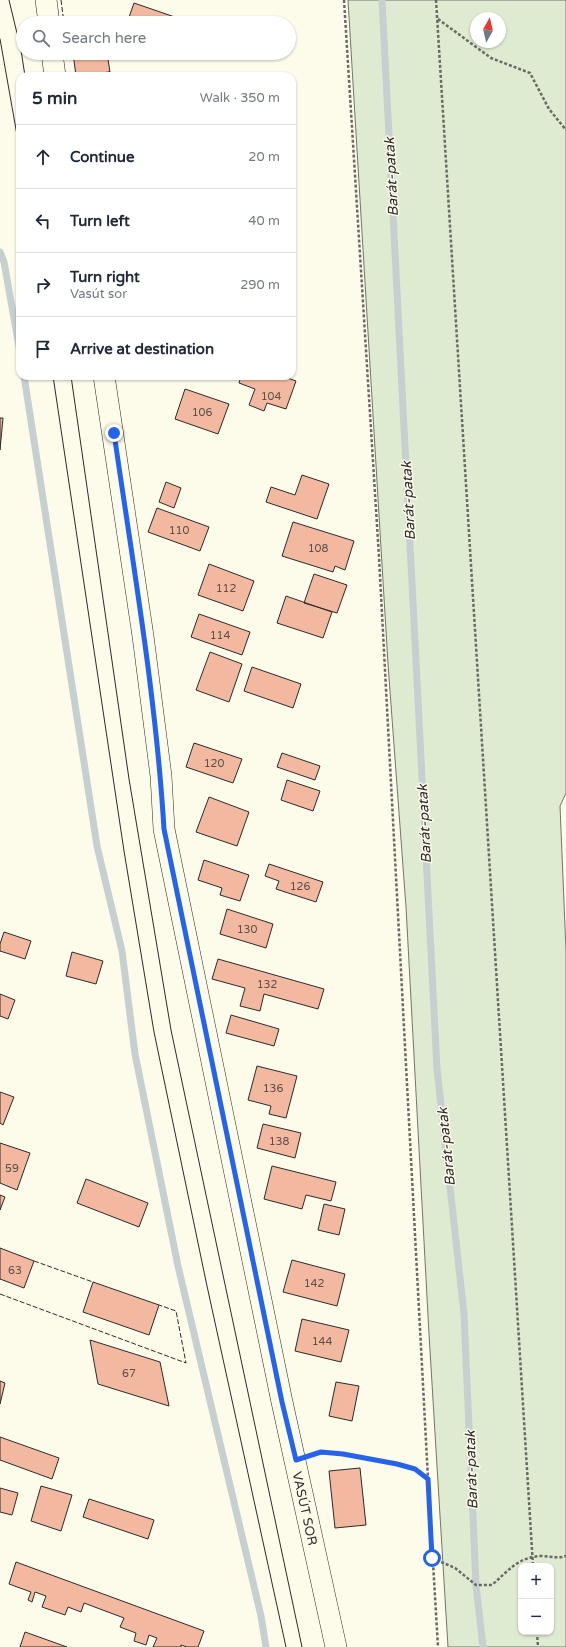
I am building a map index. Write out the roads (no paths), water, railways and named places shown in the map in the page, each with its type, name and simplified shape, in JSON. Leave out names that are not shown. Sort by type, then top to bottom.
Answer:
[{"type":"street","points":[[46,0],[48,16]]},
{"type":"street","points":[[53,60],[55,72]]},
{"type":"street","name":"VASÚT SOR","points":[[105,380],[143,636],[161,776],[164,829],[282,1402],[336,1647]]},
{"type":"waterway","name":"Barát-patak","points":[[382,0],[437,1069],[464,1314],[476,1585],[483,1647]]},
{"type":"waterway","points":[[0,252],[4,262],[16,330]]},
{"type":"waterway","points":[[25,380],[97,846],[122,951],[135,1054],[178,1266],[261,1616],[266,1647]]},
{"type":"tram line","points":[[9,0],[16,29]]},
{"type":"tram line","points":[[0,39],[16,129]]},
{"type":"tram line","points":[[23,60],[24,72]]},
{"type":"tram line","points":[[54,380],[124,851],[154,1032],[207,1286],[286,1647]]},
{"type":"tram line","points":[[72,380],[129,779],[171,1030],[302,1647]]}]
